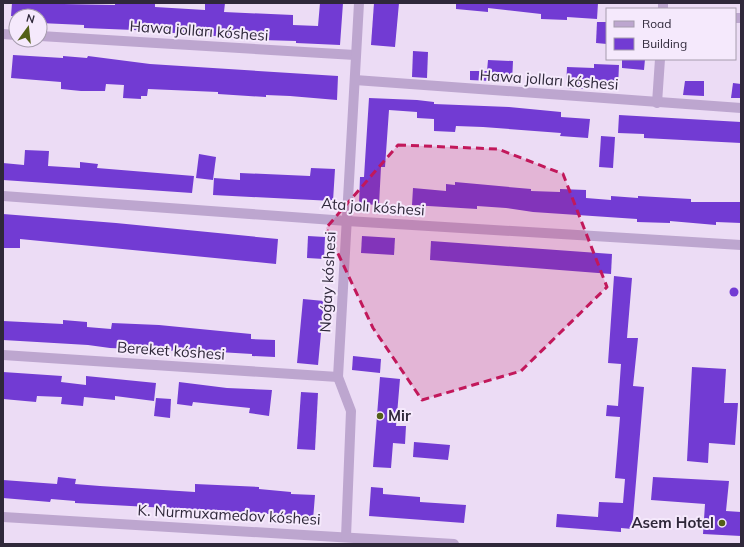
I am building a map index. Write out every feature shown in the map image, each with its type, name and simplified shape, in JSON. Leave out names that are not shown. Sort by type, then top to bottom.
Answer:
[{"type":"street","name":"Noǵay kóshesi","points":[[346,537],[351,411],[338,377],[359,3]]},
{"type":"street","name":"Hawa jolları kóshesi","points":[[48,37],[356,56]]},
{"type":"street","points":[[657,103],[660,60]]},
{"type":"street","name":"Hawa jolları kóshesi","points":[[355,80],[741,108]]},
{"type":"street","name":"Ata jolı kóshesi","points":[[3,196],[347,221],[741,245]]},
{"type":"street","name":"Bereket kóshesi","points":[[3,355],[338,377]]},
{"type":"street","name":"K. Nurmuxamedov kóshesi","points":[[3,517],[454,544]]},
{"type":"highlighted area","points":[[398,145],[498,149],[563,174],[607,287],[521,371],[422,400],[373,328],[326,228]]},
{"type":"building","points":[[12,3],[115,5],[115,3],[155,3],[155,7],[205,10],[205,3],[225,3],[224,12],[293,15],[293,25],[318,26],[320,3],[343,3],[340,45],[296,43],[296,41],[228,39],[228,37],[84,28],[84,25],[48,23],[48,8],[12,8]]},
{"type":"building","points":[[374,3],[399,3],[395,47],[371,45]]},
{"type":"building","points":[[456,3],[598,3],[597,19],[567,17],[567,20],[541,19],[541,14],[488,8],[488,12],[456,9]]},
{"type":"building","points":[[597,22],[606,22],[606,44],[596,43]]},
{"type":"building","points":[[413,51],[428,52],[427,78],[412,77]]},
{"type":"building","points":[[13,55],[63,58],[63,56],[87,58],[88,56],[150,64],[338,76],[337,100],[290,96],[266,95],[266,97],[218,94],[218,92],[148,89],[147,96],[141,96],[141,99],[123,98],[124,85],[106,84],[105,91],[81,91],[61,89],[61,82],[11,78]]},
{"type":"building","points":[[488,60],[513,61],[512,82],[470,80],[470,71],[487,71]]},
{"type":"building","points":[[622,60],[645,60],[644,70],[622,68]]},
{"type":"building","points":[[594,64],[619,65],[618,87],[591,85],[591,89],[566,88],[567,67],[594,68]]},
{"type":"building","points":[[685,81],[704,81],[704,96],[683,95]]},
{"type":"building","points":[[733,83],[741,84],[741,98],[731,98]]},
{"type":"building","points":[[369,98],[417,100],[434,102],[434,104],[509,107],[561,112],[561,117],[590,119],[588,138],[560,136],[561,133],[483,127],[456,126],[455,132],[434,131],[434,119],[417,118],[417,112],[389,110],[385,167],[381,167],[379,205],[359,204],[360,177],[364,177]]},
{"type":"building","points":[[619,115],[741,122],[741,143],[644,138],[644,134],[618,133]]},
{"type":"building","points":[[601,136],[615,137],[613,168],[599,167]]},
{"type":"building","points":[[25,150],[49,151],[48,166],[80,168],[80,162],[98,164],[97,168],[194,176],[192,193],[3,180],[3,163],[24,165]]},
{"type":"building","points":[[199,154],[216,157],[213,180],[196,178]]},
{"type":"building","points":[[311,168],[335,169],[333,201],[213,195],[214,178],[240,180],[240,173],[310,176]]},
{"type":"building","points":[[455,182],[531,189],[531,191],[560,192],[560,189],[586,190],[586,198],[611,200],[611,196],[638,198],[638,196],[691,199],[691,202],[741,202],[741,223],[716,222],[716,225],[670,221],[670,223],[637,222],[637,219],[533,212],[506,208],[477,206],[477,209],[412,205],[413,188],[446,191],[446,184],[455,185]]},
{"type":"building","points":[[3,214],[116,223],[278,239],[276,264],[20,239],[20,248],[3,248]]},
{"type":"building","points":[[308,236],[325,237],[324,259],[307,258]]},
{"type":"building","points":[[362,236],[395,238],[394,255],[361,253]]},
{"type":"building","points":[[431,241],[612,254],[611,274],[430,260]]},
{"type":"building","points":[[614,276],[632,278],[627,338],[638,338],[633,386],[644,387],[632,529],[621,528],[621,532],[556,527],[557,514],[598,517],[599,502],[623,503],[625,479],[615,478],[620,417],[606,416],[607,405],[618,406],[621,364],[608,363]]},
{"type":"building","points":[[734,287],[739,292],[734,297],[729,292]]},
{"type":"building","points":[[303,299],[324,301],[318,365],[297,363]]},
{"type":"building","points":[[63,320],[87,322],[87,327],[111,329],[112,323],[159,325],[251,334],[251,339],[275,340],[275,357],[202,351],[202,354],[181,353],[181,351],[110,348],[88,345],[3,340],[3,321],[63,324]]},
{"type":"building","points":[[353,356],[381,359],[380,373],[352,370]]},
{"type":"building","points":[[692,367],[726,369],[724,403],[738,403],[735,445],[709,443],[708,463],[687,461]]},
{"type":"building","points":[[3,372],[62,376],[61,382],[86,385],[86,376],[156,383],[154,401],[115,396],[115,400],[84,397],[83,406],[61,404],[62,397],[37,396],[36,402],[3,399]]},
{"type":"building","points":[[380,377],[400,379],[396,426],[406,426],[405,444],[393,443],[391,468],[373,467]]},
{"type":"building","points":[[179,382],[227,388],[272,390],[269,416],[249,413],[250,408],[193,402],[192,406],[177,404]]},
{"type":"building","points":[[301,392],[318,393],[315,450],[297,449]]},
{"type":"building","points":[[156,398],[171,399],[170,418],[154,416]]},
{"type":"building","points":[[414,442],[450,445],[448,460],[413,457]]},
{"type":"building","points":[[58,477],[76,479],[75,484],[100,486],[195,492],[195,484],[259,487],[259,489],[291,492],[291,494],[315,495],[313,520],[293,519],[293,517],[260,513],[75,503],[75,501],[51,499],[50,502],[3,498],[3,480],[57,484]]},
{"type":"building","points":[[653,477],[729,481],[726,511],[741,512],[741,536],[703,534],[705,504],[651,500]]},
{"type":"building","points":[[371,487],[383,488],[383,494],[420,497],[420,502],[466,505],[464,523],[369,516]]},
{"type":"place","name":"Mir","points":[[380,416]]},
{"type":"place","name":"Asem Hotel","points":[[722,523]]}]
